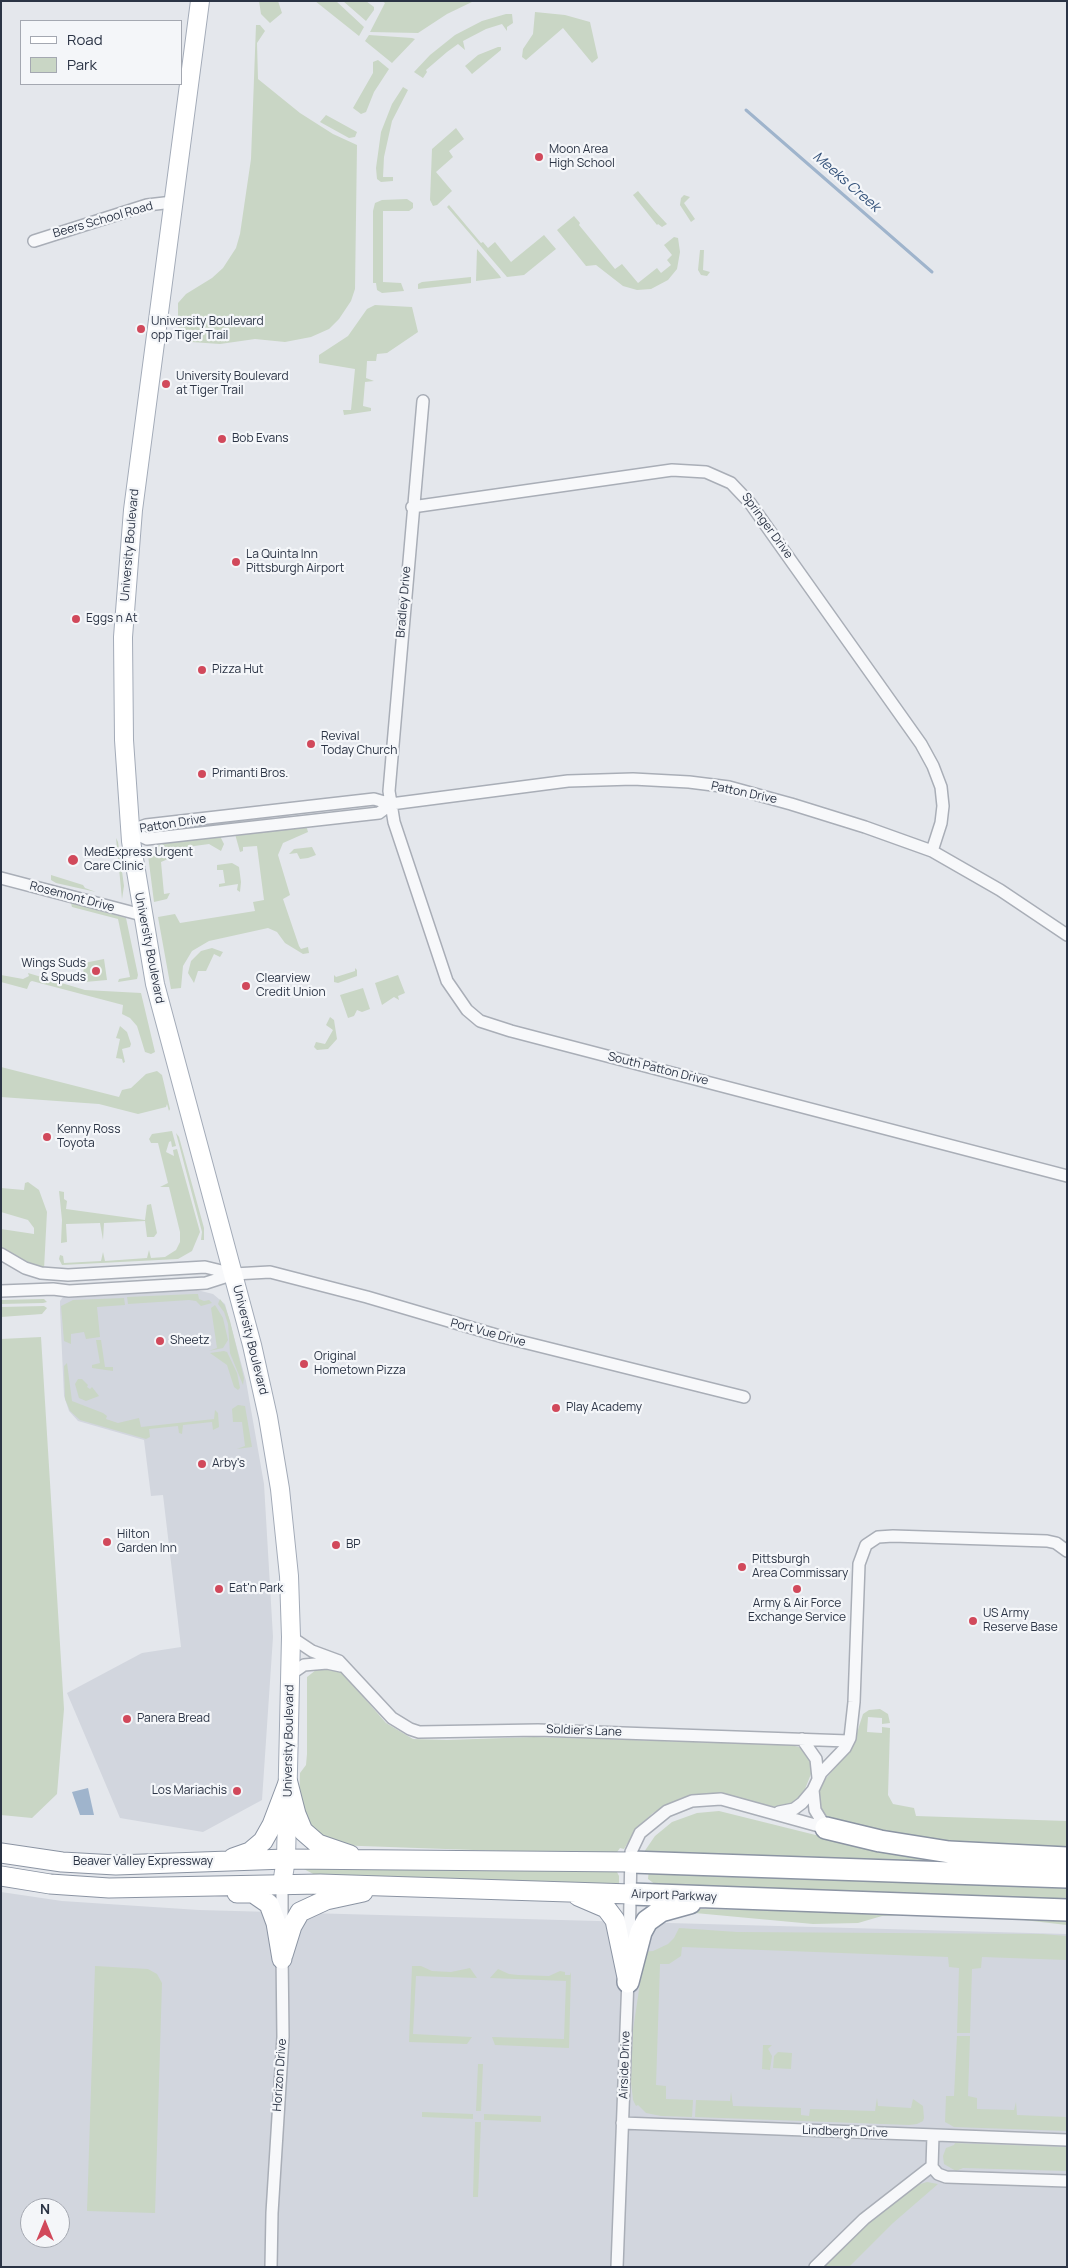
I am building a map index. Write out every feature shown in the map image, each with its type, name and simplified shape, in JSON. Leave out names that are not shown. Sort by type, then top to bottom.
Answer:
[{"type":"highway","points":[[288,1783],[299,1823],[310,1838],[327,1848],[370,1861]]},
{"type":"highway","points":[[211,1863],[244,1856],[263,1841],[272,1825],[288,1783]]},
{"type":"highway","points":[[826,1828],[880,1841],[949,1852],[1067,1858]]},
{"type":"highway","name":"Beaver Valley Expressway","points":[[1,1853],[98,1865],[286,1860]]},
{"type":"highway","points":[[286,1860],[632,1862],[1067,1877]]},
{"type":"highway","name":"Beaver Valley Expressway","points":[[1,1876],[50,1884],[109,1888],[282,1884]]},
{"type":"highway","name":"Airport Parkway","points":[[282,1884],[391,1886],[1067,1910]]},
{"type":"highway","points":[[176,1886],[186,1894],[253,1893],[264,1899],[273,1910],[282,1959]]},
{"type":"highway","points":[[282,1959],[292,1926],[300,1912],[326,1900],[391,1886]]},
{"type":"highway","points":[[568,1892],[606,1908],[613,1915],[628,1982]]},
{"type":"highway","points":[[628,1982],[641,1932],[652,1916],[668,1908],[716,1898]]},
{"type":"main road","name":"University Boulevard","points":[[200,1],[135,494],[125,608],[123,716],[130,831],[142,915],[155,984],[173,1058],[234,1274],[267,1410],[279,1482],[289,1576],[291,1637],[286,1860],[282,1884]]},
{"type":"street","name":"Beers School Road","points":[[34,241],[147,206],[173,202]]},
{"type":"street","name":"Bradley Drive","points":[[391,804],[389,780],[412,507],[424,400]]},
{"type":"street","name":"Springer Drive","points":[[412,507],[678,470],[706,472],[732,482],[756,511],[921,744],[933,766],[941,787],[943,806],[940,828],[932,851]]},
{"type":"street","name":"Patton Drive","points":[[130,831],[148,839],[379,813],[391,804],[568,781],[663,780],[728,787],[754,793],[865,827],[932,851],[1000,890],[1067,935]]},
{"type":"street","name":"South Patton Drive","points":[[391,804],[394,822],[447,981],[466,1010],[480,1021],[520,1034],[1067,1176]]},
{"type":"street","name":"Rosemont Drive","points":[[1,878],[142,915]]},
{"type":"street","points":[[1,1254],[25,1268],[41,1273],[68,1275],[205,1267],[234,1274]]},
{"type":"street","name":"Port Vue Drive","points":[[234,1274],[257,1271],[279,1274],[367,1297],[503,1337],[744,1397]]},
{"type":"street","points":[[1,1291],[53,1289],[69,1291],[206,1283],[234,1274]]},
{"type":"street","points":[[774,1812],[794,1809],[812,1790],[818,1778],[845,1748],[848,1741],[854,1710],[859,1564],[862,1552],[872,1540],[893,1536],[1041,1540],[1056,1543],[1067,1551]]},
{"type":"street","name":"Soldier's Lane","points":[[291,1637],[312,1651],[333,1658],[345,1667],[392,1718],[419,1732],[538,1730],[848,1741]]},
{"type":"street","points":[[291,1674],[304,1665],[328,1663],[345,1667]]},
{"type":"street","points":[[802,1739],[816,1759],[818,1778]]},
{"type":"street","points":[[812,1790],[816,1810],[826,1828]]},
{"type":"street","name":"Airside Drive","points":[[617,2267],[631,1852],[640,1833],[654,1819],[680,1805],[692,1801],[721,1799],[774,1812],[826,1828]]},
{"type":"street","name":"Horizon Drive","points":[[271,2267],[272,2205],[283,2037],[282,1884]]},
{"type":"street","name":"Lindbergh Drive","points":[[622,2123],[1067,2140]]},
{"type":"street","points":[[933,2135],[932,2166],[938,2174],[946,2177],[1067,2181]]},
{"type":"street","points":[[814,2267],[864,2219],[932,2166]]},
{"type":"shaded area","points":[[197,1290],[213,1294],[225,1304],[246,1381],[264,1484],[273,1637],[262,1800],[203,1832],[120,1818],[67,1693],[142,1653],[181,1647],[163,1495],[151,1496],[144,1440],[78,1421],[69,1411],[64,1396],[60,1309],[60,1301],[63,1297],[70,1296]]},
{"type":"shaded area","points":[[1,1892],[62,1901],[199,1910],[1067,1934],[1067,2267],[1,2267]]},
{"type":"green space","points":[[259,1],[278,1],[282,13],[270,23],[261,14]]},
{"type":"green space","points":[[315,1],[336,1],[364,27],[359,36]]},
{"type":"green space","points":[[343,1],[366,1],[374,7],[374,10],[366,21]]},
{"type":"green space","points":[[382,1],[474,1],[447,14],[418,33],[370,32],[385,3]]},
{"type":"green space","points":[[535,12],[565,15],[590,22],[598,58],[592,63],[563,28],[526,60],[522,57],[523,49],[533,34]]},
{"type":"green space","points":[[512,14],[513,23],[507,27],[507,31],[502,24],[486,29],[463,41],[465,50],[458,44],[447,52],[426,70],[427,72],[423,78],[414,72],[430,55],[455,35],[482,21]]},
{"type":"green space","points":[[256,25],[260,25],[265,31],[257,43],[258,79],[300,113],[333,134],[357,145],[355,289],[351,301],[339,319],[329,329],[311,337],[285,342],[255,339],[220,344],[191,342],[184,340],[178,332],[178,303],[186,294],[212,278],[223,268],[236,248],[240,234],[251,159]]},
{"type":"green space","points":[[369,35],[415,39],[392,63],[365,41]]},
{"type":"green space","points":[[501,47],[501,50],[472,74],[465,66],[478,55]]},
{"type":"green space","points":[[378,60],[389,69],[374,92],[366,112],[361,114],[353,108],[373,73],[373,62]]},
{"type":"green space","points":[[403,87],[408,90],[392,121],[384,157],[383,177],[393,177],[393,181],[381,182],[377,179],[376,168],[381,132],[392,104]]},
{"type":"green space","points":[[326,115],[357,132],[355,137],[349,138],[320,122]]},
{"type":"green space","points":[[456,128],[464,139],[449,151],[453,157],[436,172],[452,191],[437,205],[433,206],[430,200],[432,149]]},
{"type":"green space","points":[[638,191],[667,224],[662,227],[657,225],[633,195]]},
{"type":"green space","points":[[684,195],[690,197],[684,203],[695,219],[691,222],[680,205],[681,198]]},
{"type":"green space","points":[[407,199],[413,203],[413,208],[409,211],[383,211],[383,282],[401,283],[404,291],[382,293],[377,290],[376,283],[373,283],[373,211],[375,203],[382,200]]},
{"type":"green space","points":[[449,205],[481,243],[483,242],[488,248],[495,242],[511,262],[544,235],[556,249],[524,275],[507,277],[447,207]]},
{"type":"green space","points":[[574,216],[580,223],[579,225],[615,269],[622,264],[638,283],[657,268],[661,273],[671,265],[667,260],[672,255],[664,245],[674,237],[678,238],[680,252],[677,269],[668,280],[651,289],[637,290],[623,286],[596,265],[586,266],[557,230]]},
{"type":"green space","points":[[477,249],[500,276],[501,278],[476,281]]},
{"type":"green space","points":[[700,250],[704,250],[703,270],[710,272],[707,276],[701,275],[698,270]]},
{"type":"green space","points":[[471,277],[471,283],[418,289],[418,284],[422,282]]},
{"type":"green space","points":[[375,305],[412,307],[418,332],[387,353],[377,354],[376,361],[367,361],[366,378],[374,381],[365,382],[363,406],[371,408],[371,411],[344,415],[343,410],[351,410],[355,369],[319,363],[319,355],[348,336],[367,309]]},
{"type":"green space","points":[[306,825],[308,832],[283,843],[278,855],[290,895],[283,899],[299,946],[301,949],[308,947],[309,953],[303,954],[285,943],[277,932],[268,928],[209,941],[192,951],[183,966],[181,988],[171,989],[158,917],[175,914],[180,923],[255,911],[253,902],[264,900],[257,846],[243,847],[243,851],[240,852],[235,834]]},
{"type":"green space","points":[[220,836],[224,844],[221,851],[209,844],[172,849],[175,856],[161,862],[164,894],[170,893],[167,899],[154,902],[148,855],[150,849],[167,842]]},
{"type":"green space","points":[[116,838],[124,886],[122,899]]},
{"type":"green space","points":[[312,847],[316,855],[308,858],[300,859],[297,853],[289,854],[294,849]]},
{"type":"green space","points":[[232,863],[239,867],[240,892],[237,890],[238,884],[219,887],[219,884],[225,883],[223,870],[217,870],[217,865]]},
{"type":"green space","points":[[51,875],[83,885],[85,888],[96,892],[56,883],[51,880]]},
{"type":"green space","points":[[71,903],[126,918],[138,975],[137,979],[118,982],[119,979],[130,977],[118,919],[72,907]]},
{"type":"green space","points":[[212,948],[223,952],[220,957],[214,954],[206,971],[198,971],[194,983],[188,973],[191,961],[201,951]]},
{"type":"green space","name":"Wings Suds & Spuds","points":[[104,959],[107,980],[85,982],[83,978],[84,963]]},
{"type":"green space","points":[[355,968],[357,976],[338,983],[334,982],[334,975],[336,977],[355,971]]},
{"type":"green space","points":[[28,973],[85,990],[141,993],[155,1052],[151,1054],[145,1052],[137,1026],[130,1018],[122,1014],[123,1005],[32,981],[27,989],[1,982],[1,975],[23,979],[29,976]]},
{"type":"green space","points":[[398,975],[405,993],[398,996],[399,1000],[394,997],[382,1005],[375,983]]},
{"type":"green space","points":[[363,988],[370,1009],[362,1012],[357,1010],[354,1016],[348,1018],[340,995]]},
{"type":"green space","points":[[330,1017],[334,1020],[337,1039],[328,1049],[317,1050],[314,1047],[316,1042],[325,1044],[333,1030],[326,1025]]},
{"type":"green space","points":[[120,1026],[127,1032],[131,1044],[130,1047],[122,1049],[125,1062],[123,1063],[122,1059],[116,1058],[120,1039],[116,1038]]},
{"type":"green space","points":[[1,1067],[119,1097],[122,1090],[131,1088],[146,1074],[157,1071],[162,1075],[170,1109],[169,1111],[167,1104],[166,1107],[138,1114],[99,1104],[1,1097]]},
{"type":"green space","points":[[172,1131],[176,1146],[172,1147],[171,1141],[169,1142],[166,1152],[174,1156],[173,1150],[177,1149],[200,1232],[192,1251],[178,1259],[62,1265],[59,1259],[60,1255],[63,1256],[64,1263],[101,1261],[103,1252],[105,1261],[147,1258],[149,1250],[151,1258],[165,1257],[176,1250],[180,1242],[180,1232],[169,1187],[160,1187],[168,1183],[158,1143],[151,1143],[149,1139],[152,1134]]},
{"type":"green space","points":[[176,1133],[179,1137],[204,1228],[204,1240],[201,1240],[202,1232]]},
{"type":"green space","points":[[28,1182],[39,1190],[47,1212],[44,1269],[29,1266],[1,1247],[1,1229],[34,1234],[34,1228],[28,1220],[1,1212],[1,1188],[24,1190],[25,1183]]},
{"type":"green space","points":[[59,1191],[64,1192],[64,1199],[67,1201],[66,1209],[145,1220],[147,1205],[151,1204],[157,1233],[154,1237],[147,1237],[145,1221],[104,1223],[103,1240],[100,1223],[66,1224],[67,1242],[61,1243],[62,1220]]},
{"type":"green space","points":[[198,1294],[199,1299],[209,1300],[212,1303],[201,1306],[196,1301],[189,1300],[128,1304],[127,1297]]},
{"type":"green space","points":[[124,1298],[125,1305],[97,1307],[100,1337],[86,1339],[84,1332],[71,1334],[71,1344],[64,1341],[61,1306],[73,1300]]},
{"type":"green space","points":[[44,1299],[47,1302],[1,1304],[1,1300]]},
{"type":"green space","points":[[220,1299],[225,1306],[230,1321],[244,1378],[243,1385],[230,1353],[228,1324],[224,1312],[218,1304]]},
{"type":"green space","points":[[215,1305],[223,1318],[228,1340],[223,1348],[209,1351],[217,1348],[211,1308]]},
{"type":"green space","points":[[44,1306],[47,1308],[42,1314],[1,1317],[1,1307]]},
{"type":"green space","points":[[41,1337],[64,1709],[57,1794],[32,1818],[1,1815],[1,1339]]},
{"type":"green space","points":[[96,1340],[101,1340],[105,1367],[113,1367],[113,1371],[92,1368],[92,1365],[100,1363]]},
{"type":"green space","points":[[227,1352],[237,1373],[240,1388],[238,1390],[234,1387],[227,1365],[210,1353]]},
{"type":"green space","points":[[67,1363],[72,1401],[103,1413],[107,1416],[106,1419],[118,1423],[139,1418],[141,1427],[214,1419],[215,1410],[218,1413],[219,1427],[213,1430],[212,1422],[183,1425],[182,1434],[179,1433],[178,1426],[149,1429],[150,1437],[146,1439],[80,1420],[70,1411],[65,1399],[64,1366]]},
{"type":"green space","points":[[78,1379],[82,1379],[90,1389],[92,1387],[99,1396],[86,1401],[79,1398],[75,1384]]},
{"type":"green space","points":[[238,1405],[245,1406],[252,1447],[237,1449],[245,1446],[242,1422],[233,1422],[232,1409]]},
{"type":"green space","points":[[327,1668],[340,1670],[386,1723],[413,1739],[447,1740],[534,1737],[791,1745],[799,1747],[810,1758],[811,1774],[803,1794],[795,1804],[779,1808],[722,1794],[698,1794],[681,1798],[653,1813],[637,1828],[624,1849],[620,1848],[615,1855],[333,1845],[309,1826],[299,1804],[300,1773],[306,1765],[307,1754],[307,1677],[316,1670]]},
{"type":"green space","points":[[880,1709],[888,1714],[890,1723],[882,1724],[882,1718],[868,1717],[867,1732],[882,1733],[882,1727],[890,1728],[888,1795],[893,1804],[914,1808],[916,1816],[1067,1821],[1067,1850],[922,1840],[824,1816],[817,1803],[821,1784],[852,1748],[863,1714],[869,1710]]},
{"type":"green space","points":[[719,1811],[872,1849],[1031,1869],[644,1852],[655,1836],[672,1822],[697,1813]]},
{"type":"green space","points":[[302,1868],[616,1870],[619,1876],[619,1888],[319,1877]]},
{"type":"green space","points":[[649,1869],[1067,1884],[1067,1904],[656,1885],[648,1879]]},
{"type":"green space","points":[[698,1909],[1067,1916],[1067,1925],[997,1917],[902,1915],[882,1916],[858,1923],[813,1924],[695,1913],[666,1920],[646,1936],[663,1920]]},
{"type":"green space","points":[[679,1928],[737,1932],[1042,1934],[1067,1936],[1067,1960],[982,1957],[981,1968],[972,1969],[970,2033],[957,2033],[959,1968],[949,1967],[948,1957],[682,1947],[681,1956],[669,1964],[660,1964],[656,2085],[666,2086],[666,2099],[693,2100],[692,2117],[661,2116],[646,2113],[638,2105],[636,2106],[633,2100],[631,2082],[633,2030],[640,1983],[641,1952],[653,1951],[668,1944],[674,1938]]},
{"type":"green space","points":[[95,1966],[148,1969],[157,1974],[162,1983],[155,2213],[87,2211]]},
{"type":"green space","points":[[412,1966],[421,1966],[432,1971],[451,1972],[470,1968],[477,1978],[416,1976],[413,2034],[472,2037],[467,2044],[409,2042]]},
{"type":"green space","points":[[498,1969],[509,1974],[518,1975],[549,1976],[560,1971],[565,1972],[565,1975],[570,1975],[571,1972],[569,2048],[495,2045],[492,2037],[564,2039],[566,1981],[490,1978]]},
{"type":"green space","points":[[957,2036],[970,2036],[968,2096],[977,2098],[977,2109],[1014,2110],[1016,2102],[1017,2115],[1067,2117],[1067,2131],[954,2127],[945,2122],[946,2096],[954,2096]]},
{"type":"green space","points":[[763,2045],[772,2045],[768,2049],[772,2056],[770,2070],[762,2069]]},
{"type":"green space","points":[[778,2052],[792,2053],[791,2069],[773,2068],[774,2056]]},
{"type":"green space","points":[[478,2064],[483,2064],[481,2111],[476,2111]]},
{"type":"green space","points":[[731,2092],[733,2106],[801,2108],[801,2115],[809,2116],[810,2109],[875,2111],[877,2098],[878,2106],[911,2108],[913,2099],[923,2106],[924,2118],[923,2121],[917,2124],[909,2125],[695,2117],[696,2100],[730,2101]]},
{"type":"green space","points":[[422,2112],[473,2114],[473,2119],[422,2117]]},
{"type":"green space","points":[[484,2114],[541,2116],[541,2122],[484,2120]]},
{"type":"green space","points":[[475,2122],[481,2122],[478,2197],[473,2197]]},
{"type":"green space","points":[[955,2143],[1067,2147],[1067,2171],[963,2168],[956,2171],[944,2164],[943,2156],[946,2148]]},
{"type":"green space","points":[[927,2182],[938,2184],[893,2223],[849,2267],[822,2267],[867,2223],[917,2185]]},
{"type":"water","points":[[88,1788],[94,1815],[80,1815],[72,1792]]},
{"type":"waterway","name":"Meeks Creek","points":[[746,110],[932,272]]},
{"type":"place","name":"Moon Area High School","points":[[539,157]]},
{"type":"place","name":"University Boulevard opp Tiger Trail","points":[[141,329]]},
{"type":"place","name":"University Boulevard at Tiger Trail","points":[[166,384]]},
{"type":"place","name":"Bob Evans","points":[[222,439]]},
{"type":"place","name":"La Quinta Inn Pittsburgh Airport","points":[[236,562]]},
{"type":"place","name":"Eggs n At","points":[[76,619]]},
{"type":"place","name":"Pizza Hut","points":[[202,670]]},
{"type":"place","name":"Revival Today Church","points":[[311,744]]},
{"type":"place","name":"Primanti Bros.","points":[[202,774]]},
{"type":"place","name":"MedExpress Urgent Care Clinic","points":[[73,860]]},
{"type":"place","name":"Wings Suds & Spuds","points":[[96,971]]},
{"type":"place","name":"Clearview Credit Union","points":[[246,986]]},
{"type":"place","name":"Kenny Ross Toyota","points":[[47,1137]]},
{"type":"place","name":"Sheetz","points":[[160,1341]]},
{"type":"place","name":"Original Hometown Pizza","points":[[304,1364]]},
{"type":"place","name":"Play Academy","points":[[556,1408]]},
{"type":"place","name":"Arby's","points":[[202,1464]]},
{"type":"place","name":"Hilton Garden Inn","points":[[107,1542]]},
{"type":"place","name":"BP","points":[[336,1545]]},
{"type":"place","name":"Pittsburgh Area Commissary","points":[[742,1567]]},
{"type":"place","name":"Eat'n Park","points":[[219,1589]]},
{"type":"place","name":"Army & Air Force Exchange Service","points":[[797,1589]]},
{"type":"place","name":"US Army Reserve Base","points":[[973,1621]]},
{"type":"place","name":"Panera Bread","points":[[127,1719]]},
{"type":"place","name":"Los Mariachis","points":[[237,1791]]}]
